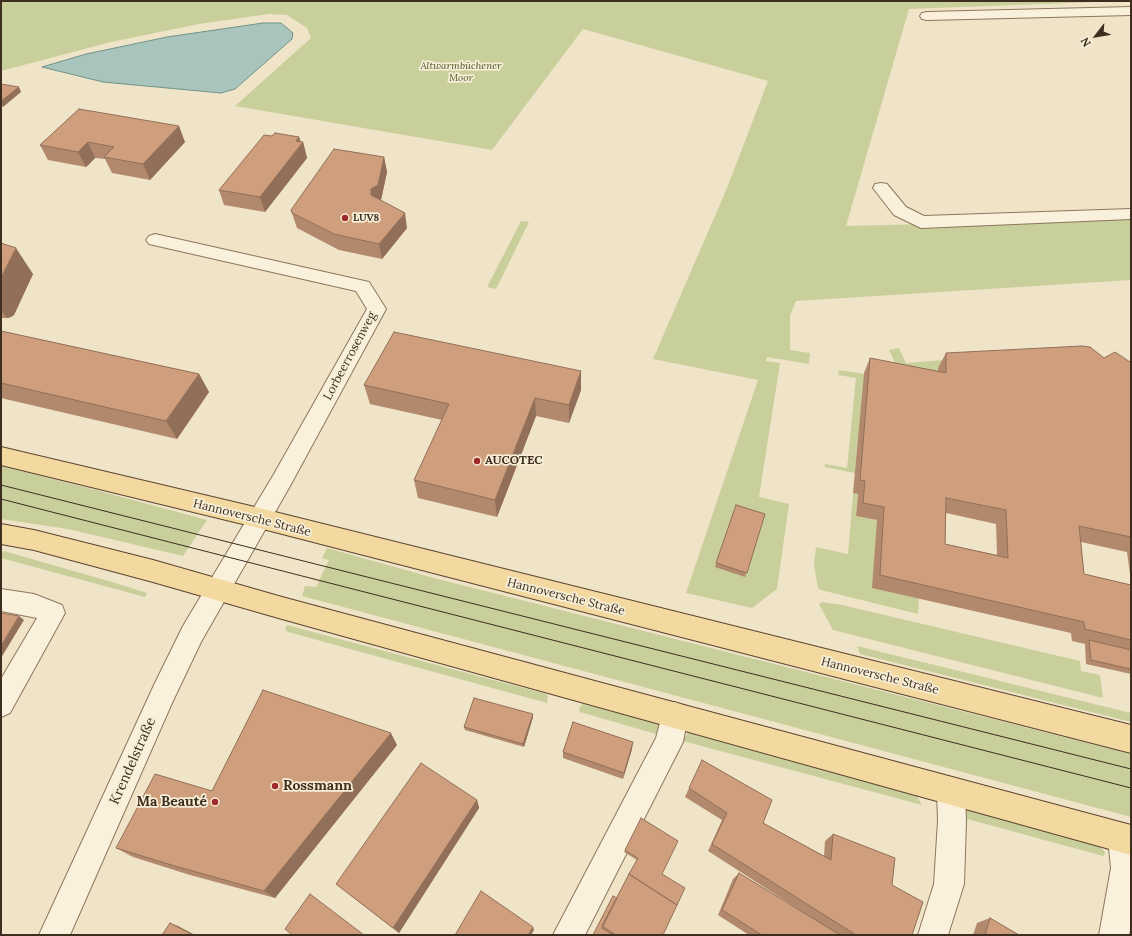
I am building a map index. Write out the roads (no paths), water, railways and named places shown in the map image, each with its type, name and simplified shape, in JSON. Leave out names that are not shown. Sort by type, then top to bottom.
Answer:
[{"type":"main road","name":"Hannoversche Straße","points":[[1,456],[259,518],[1131,739]]},
{"type":"main road","points":[[1,534],[34,540],[1127,839]]},
{"type":"street","points":[[927,16],[1131,11]]},
{"type":"street","points":[[881,188],[900,211],[921,222],[1131,214]]},
{"type":"street","name":"Lorbeerrosenweg","points":[[154,240],[362,286],[377,309],[217,590]]},
{"type":"street","name":"Krendelstraße","points":[[54,935],[163,694],[192,634],[217,590]]},
{"type":"street","points":[[1,600],[34,605],[53,613],[1,704]]},
{"type":"street","points":[[568,935],[669,742],[675,715]]},
{"type":"street","points":[[933,935],[949,884],[952,821],[951,791]]},
{"type":"street","points":[[1114,935],[1126,868],[1127,839]]},
{"type":"water","points":[[263,23],[281,23],[293,33],[292,39],[235,89],[221,93],[103,82],[42,67],[86,54],[167,37]]},
{"type":"tram line","points":[[1,485],[1131,769]]},
{"type":"tram line","points":[[1,499],[1131,788]]},
{"type":"place","name":"LUV8","points":[[345,218]]},
{"type":"place","name":"AUCOTEC","points":[[477,461]]},
{"type":"place","name":"Rossmann","points":[[275,786]]},
{"type":"place","name":"Ma Beauté","points":[[215,802]]},
{"type":"park label","name":"Altwarmbüchener Moor","points":[[461,72]]}]
